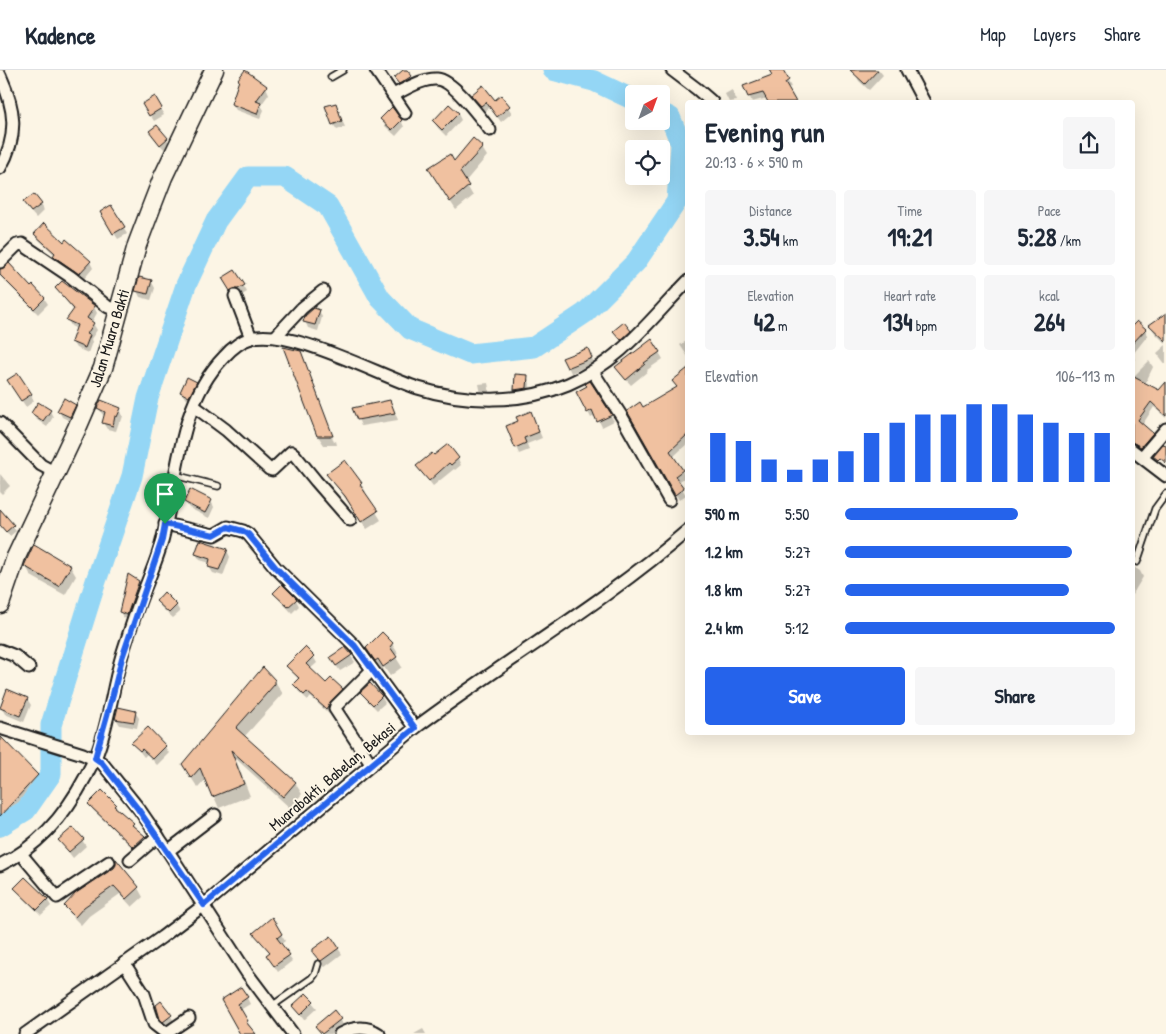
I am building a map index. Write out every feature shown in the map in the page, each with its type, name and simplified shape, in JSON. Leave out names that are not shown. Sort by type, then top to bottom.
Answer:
[{"type":"main road","name":"Jalan Muara Bakti","points":[[0,604],[16,557],[103,368],[137,245],[168,168],[214,70]]},
{"type":"street","points":[[376,70],[405,113]]},
{"type":"street","points":[[672,70],[710,100]]},
{"type":"street","points":[[907,70],[923,100]]},
{"type":"street","points":[[0,75],[9,96],[13,116],[12,135],[4,151],[0,168]]},
{"type":"street","points":[[393,95],[430,80],[438,79],[444,81],[465,100],[490,130]]},
{"type":"street","points":[[0,262],[18,245],[22,244],[71,277],[108,307],[119,310]]},
{"type":"street","points":[[0,865],[21,854],[39,841],[76,795],[95,758],[122,658],[162,540],[180,448],[194,406],[206,380],[222,359],[237,346],[251,338],[276,336],[328,352],[419,388],[480,399],[501,400],[546,392],[566,386],[593,372],[607,363],[635,338],[685,284]]},
{"type":"street","points":[[276,336],[302,308],[323,291]]},
{"type":"street","points":[[235,296],[251,338]]},
{"type":"street","points":[[593,372],[622,416],[669,500]]},
{"type":"street","points":[[194,406],[226,430],[269,469],[272,470],[291,452],[294,454],[350,520]]},
{"type":"street","points":[[0,424],[41,465],[56,473]]},
{"type":"street","points":[[1166,429],[1137,454],[1166,476]]},
{"type":"street","points":[[165,524],[214,535],[228,527],[248,534],[276,568],[355,646],[415,728]]},
{"type":"street","name":"Muarabakti, Babelan, Bekasi","points":[[25,1034],[204,905],[415,728],[606,594],[685,532]]},
{"type":"street","points":[[0,650],[15,656],[29,668]]},
{"type":"street","points":[[371,764],[335,709],[372,670]]},
{"type":"street","points":[[0,728],[95,758],[107,768],[158,836],[247,973],[293,1034]]},
{"type":"street","points":[[168,851],[215,815]]},
{"type":"street","points":[[130,860],[158,836]]},
{"type":"street","points":[[21,854],[57,897],[109,862]]},
{"type":"street","points":[[124,963],[144,994],[154,1024],[167,1034],[189,1018]]},
{"type":"street","points":[[340,1034],[354,1028],[372,1029],[379,1034]]},
{"type":"lane","points":[[331,77],[343,70]]},
{"type":"lane","points":[[174,475],[218,486]]},
{"type":"lane","points":[[1137,562],[1155,509],[1166,494]]},
{"type":"lane","points":[[272,1006],[312,978],[318,964]]},
{"type":"building","points":[[245,70],[267,86],[256,101],[261,103],[257,114],[231,104],[238,79]]},
{"type":"building","points":[[403,70],[407,70],[412,76],[399,84],[394,78]]},
{"type":"building","points":[[769,70],[783,70],[789,80],[785,83],[795,100],[767,100],[763,93],[748,97],[743,86],[772,75]]},
{"type":"building","points":[[850,70],[878,70],[865,84]]},
{"type":"building","points":[[483,85],[495,100],[501,95],[510,106],[497,117],[486,102],[481,106],[471,95]]},
{"type":"building","points":[[155,96],[162,108],[149,116],[142,104]]},
{"type":"building","points":[[336,103],[342,121],[332,125],[325,106]]},
{"type":"building","points":[[449,104],[459,113],[442,130],[433,121]]},
{"type":"building","points":[[392,107],[402,120],[392,130],[380,119]]},
{"type":"building","points":[[157,125],[168,138],[160,145],[149,131]]},
{"type":"building","points":[[473,138],[483,147],[460,172],[469,186],[450,202],[428,168],[450,154],[454,161]]},
{"type":"building","points":[[34,194],[42,204],[31,212],[23,202]]},
{"type":"building","points":[[111,205],[125,227],[113,234],[100,212]]},
{"type":"building","points":[[44,223],[64,242],[66,239],[91,261],[79,274],[53,256],[55,253],[34,234]]},
{"type":"building","points":[[9,263],[31,287],[33,285],[45,298],[34,309],[0,275],[0,269]]},
{"type":"building","points":[[235,270],[245,285],[230,291],[222,278]]},
{"type":"building","points":[[139,277],[152,280],[148,294],[135,291]]},
{"type":"building","points":[[62,281],[95,306],[87,318],[94,323],[87,334],[90,335],[85,348],[71,342],[77,325],[66,320],[74,309],[55,288]]},
{"type":"building","points":[[314,308],[320,310],[315,325],[303,322],[305,316]]},
{"type":"building","points":[[1166,313],[1166,341],[1149,325]]},
{"type":"building","points":[[1137,321],[1146,329],[1135,341],[1135,323]]},
{"type":"building","points":[[624,322],[631,331],[621,340],[613,331]]},
{"type":"building","points":[[652,339],[660,352],[644,363],[626,380],[615,367]]},
{"type":"building","points":[[283,347],[301,351],[333,436],[317,436]]},
{"type":"building","points":[[588,348],[592,358],[567,368],[562,358]]},
{"type":"building","points":[[685,370],[685,437],[670,451],[683,470],[675,476],[684,488],[675,495],[627,411],[640,402],[643,407],[677,387],[672,381]]},
{"type":"building","points":[[18,373],[32,394],[21,401],[7,380]]},
{"type":"building","points":[[515,374],[528,375],[527,388],[514,390]]},
{"type":"building","points":[[187,377],[197,382],[189,397],[180,392]]},
{"type":"building","points":[[1135,378],[1159,390],[1166,382],[1166,416],[1151,402],[1138,420],[1153,433],[1141,447],[1135,444]]},
{"type":"building","points":[[590,381],[612,415],[597,422],[592,410],[587,413],[576,392],[587,386],[585,384]]},
{"type":"building","points":[[64,398],[76,405],[70,417],[57,411]]},
{"type":"building","points":[[101,400],[121,408],[117,417],[115,416],[113,426],[102,423],[105,412],[97,408]]},
{"type":"building","points":[[390,400],[395,413],[357,420],[352,408]]},
{"type":"building","points":[[38,402],[51,410],[43,421],[31,413]]},
{"type":"building","points":[[531,411],[539,432],[524,438],[526,443],[515,448],[506,426],[518,421],[516,417]]},
{"type":"building","points":[[448,444],[459,458],[451,465],[449,463],[429,481],[416,466],[432,453],[434,455]]},
{"type":"building","points":[[1163,444],[1166,445],[1166,463],[1160,458],[1158,460],[1153,456]]},
{"type":"building","points":[[345,460],[362,483],[360,485],[378,511],[361,522],[345,496],[326,474]]},
{"type":"building","points":[[190,489],[212,500],[205,513],[184,502]]},
{"type":"building","points":[[0,509],[14,525],[6,532],[0,525]]},
{"type":"building","points":[[200,540],[228,549],[219,570],[208,567],[210,559],[195,554]]},
{"type":"building","points":[[34,544],[71,566],[59,586],[24,566]]},
{"type":"building","points":[[128,574],[139,581],[127,615],[119,612]]},
{"type":"building","points":[[282,584],[297,599],[288,607],[273,593]]},
{"type":"building","points":[[164,592],[177,605],[169,613],[156,601]]},
{"type":"building","points":[[382,632],[393,643],[390,647],[397,657],[383,667],[378,659],[375,661],[366,648]]},
{"type":"building","points":[[305,647],[314,656],[306,664],[326,683],[331,678],[343,689],[326,709],[307,692],[304,695],[293,684],[299,678],[286,666]]},
{"type":"building","points":[[345,647],[352,655],[336,666],[330,657]]},
{"type":"building","points":[[263,667],[275,680],[275,684],[236,728],[296,782],[283,797],[231,750],[244,784],[212,797],[200,768],[191,778],[182,764]]},
{"type":"building","points":[[370,683],[382,696],[373,705],[360,692]]},
{"type":"building","points":[[7,689],[28,698],[20,716],[0,708]]},
{"type":"building","points":[[118,707],[136,711],[134,722],[115,719]]},
{"type":"building","points":[[148,727],[166,746],[153,759],[142,749],[140,751],[131,743]]},
{"type":"building","points":[[0,736],[38,775],[0,816]]},
{"type":"building","points":[[102,790],[116,804],[114,806],[134,823],[132,825],[145,836],[133,847],[88,804]]},
{"type":"building","points":[[73,827],[84,839],[69,852],[58,840]]},
{"type":"building","points":[[116,859],[139,887],[126,899],[114,886],[84,907],[75,917],[64,906],[76,893],[114,868]]},
{"type":"building","points":[[25,877],[48,899],[37,910],[14,888]]},
{"type":"building","points":[[272,917],[282,934],[277,938],[290,955],[274,966],[266,955],[270,952],[253,933]]},
{"type":"building","points":[[331,936],[339,948],[321,961],[313,953],[313,949]]},
{"type":"building","points":[[241,987],[248,997],[238,1004],[248,1021],[246,1022],[256,1034],[240,1034],[221,1000]]},
{"type":"building","points":[[306,993],[314,1001],[300,1015],[292,1006]]},
{"type":"building","points":[[161,1001],[172,1015],[163,1022],[160,1019],[156,1005]]},
{"type":"building","points":[[334,1010],[341,1019],[322,1034],[315,1026]]},
{"type":"waterway","points":[[553,70],[594,81],[625,96]]},
{"type":"waterway","points":[[0,826],[26,810],[51,774],[51,725],[96,581],[132,476],[148,398],[186,285],[216,221],[248,177],[285,177],[328,206],[380,298],[410,329],[470,354],[534,347],[585,313],[636,262],[677,201],[681,144],[670,117]]},
{"type":"route","points":[[165,524],[214,535],[228,527],[248,534],[276,568],[355,646],[415,728],[204,905],[138,809],[102,763],[95,758],[122,658],[154,565],[165,524]]}]
